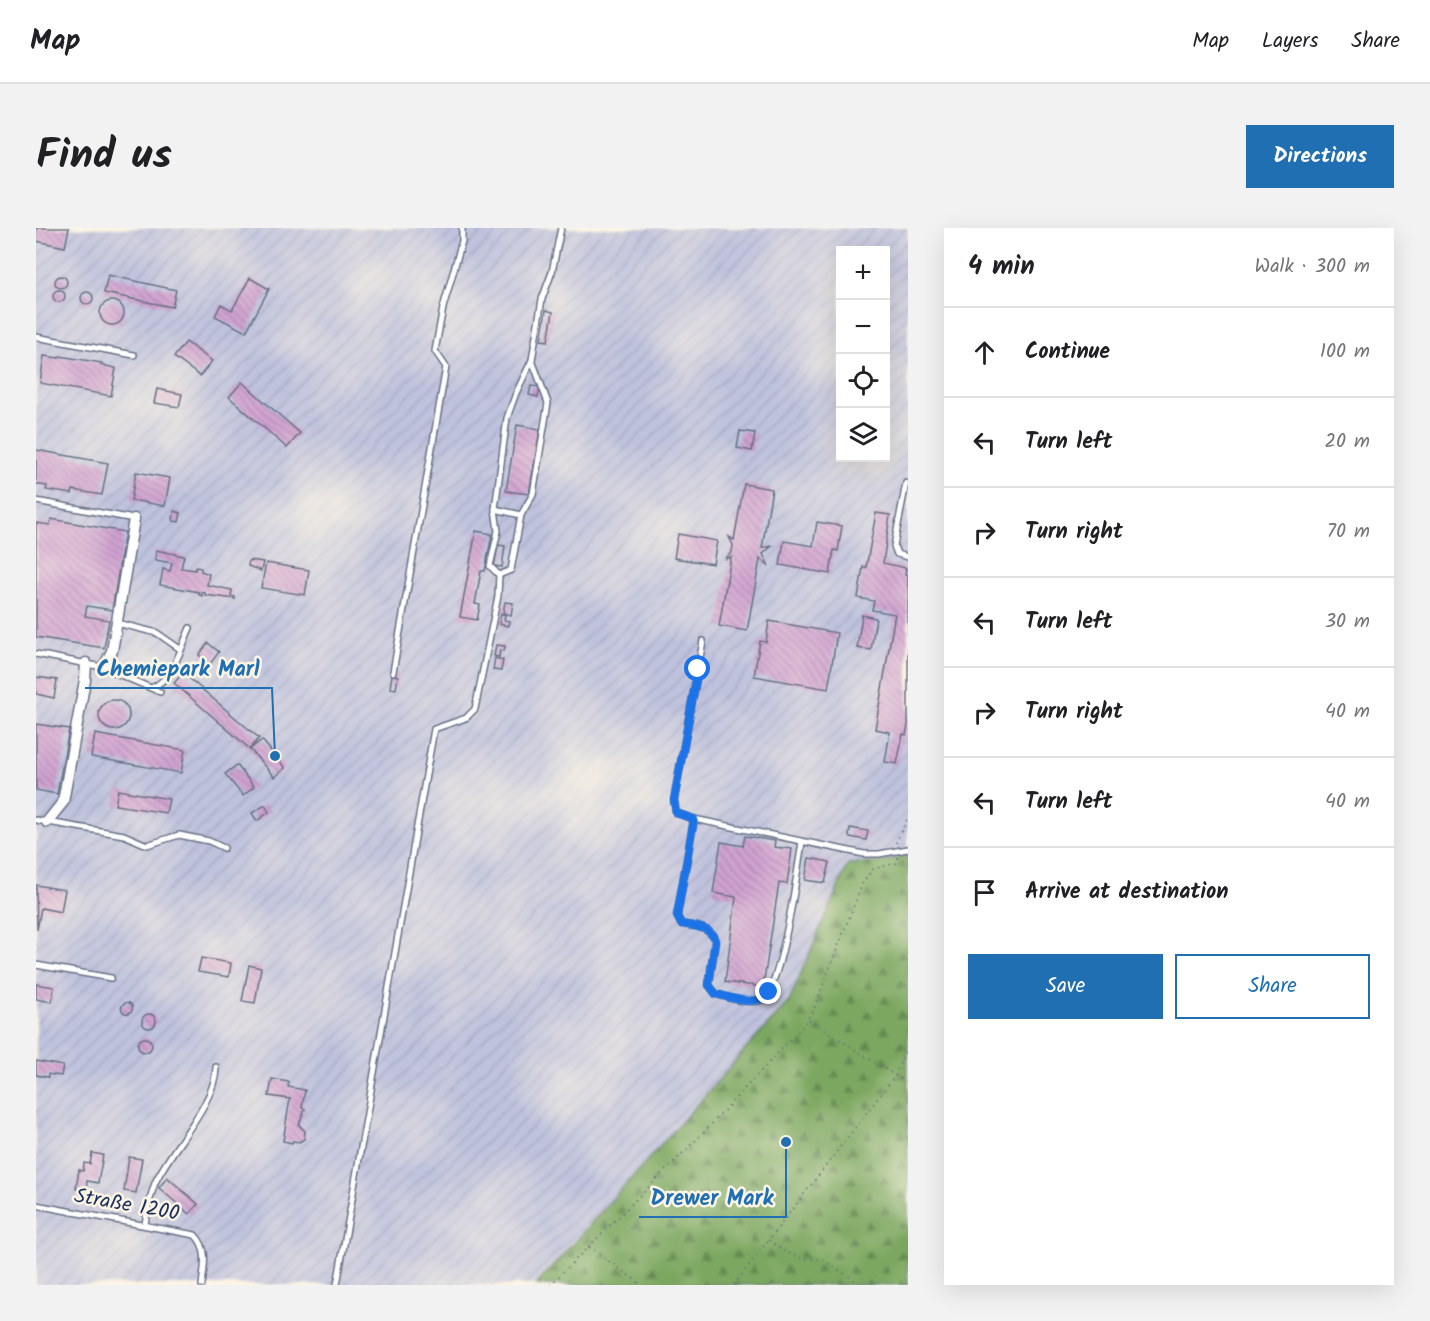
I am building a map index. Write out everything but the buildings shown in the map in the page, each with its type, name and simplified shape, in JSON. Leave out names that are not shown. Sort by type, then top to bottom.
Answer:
[{"type":"street","points":[[102,667],[112,651],[134,519]]},
{"type":"street","points":[[48,822],[63,802],[86,663]]},
{"type":"lane","points":[[393,672],[446,367],[435,351],[443,308],[462,241],[462,228]]},
{"type":"lane","points":[[337,1285],[434,729],[466,718],[475,709],[498,596],[499,575],[490,566],[498,531],[495,509],[507,418],[532,360],[542,300],[552,272],[561,228]]},
{"type":"lane","points":[[36,337],[134,356]]},
{"type":"lane","points":[[499,575],[511,570],[521,515],[533,494],[548,403],[532,360]]},
{"type":"lane","points":[[906,483],[894,546],[897,554],[908,557]]},
{"type":"lane","points":[[36,501],[134,519]]},
{"type":"lane","points":[[495,509],[521,515]]},
{"type":"lane","points":[[117,623],[157,633],[180,649]]},
{"type":"lane","points":[[151,688],[158,685],[170,672],[190,628]]},
{"type":"lane","points":[[703,641],[674,800],[676,813],[694,819],[864,854],[908,849]]},
{"type":"lane","points":[[36,654],[102,667],[160,692]]},
{"type":"lane","points":[[694,819],[678,921],[681,924],[710,931],[714,935],[709,985],[716,994],[733,998],[762,1000],[769,992],[782,952],[802,842]]},
{"type":"lane","points":[[36,820],[124,835],[147,845],[179,835],[209,841],[224,848]]},
{"type":"lane","points":[[36,965],[111,978]]},
{"type":"lane","points":[[146,1224],[148,1205],[156,1182],[203,1106],[216,1067]]},
{"type":"lane","name":"Straße 1200","points":[[36,1205],[195,1235],[201,1242],[205,1258],[202,1285]]},
{"type":"path","points":[[550,1285],[704,1132],[759,1075],[808,1019],[863,882],[873,869],[897,863],[897,840],[908,817]]},
{"type":"path","points":[[808,1019],[895,1076],[908,1082]]},
{"type":"path","points":[[734,1285],[895,1076],[908,1042]]},
{"type":"path","points":[[769,1240],[785,1252],[803,1259],[822,1259],[862,1285]]},
{"type":"path","points":[[589,1246],[642,1285]]},
{"type":"shaded area","points":[[36,228],[908,228],[908,856],[882,862],[848,865],[789,1001],[534,1285],[36,1285]]},
{"type":"green space","points":[[908,856],[908,1285],[536,1285],[789,1001],[848,864],[882,862]]},
{"type":"place","name":"Chemiepark Marl","points":[[275,756]]},
{"type":"place","name":"Drewer Mark","points":[[786,1142]]},
{"type":"route","points":[[698,669],[674,800],[674,807],[679,816],[694,819],[678,921],[681,924],[705,929],[714,935],[709,985],[716,994],[754,1001],[762,1000],[769,992]]}]
